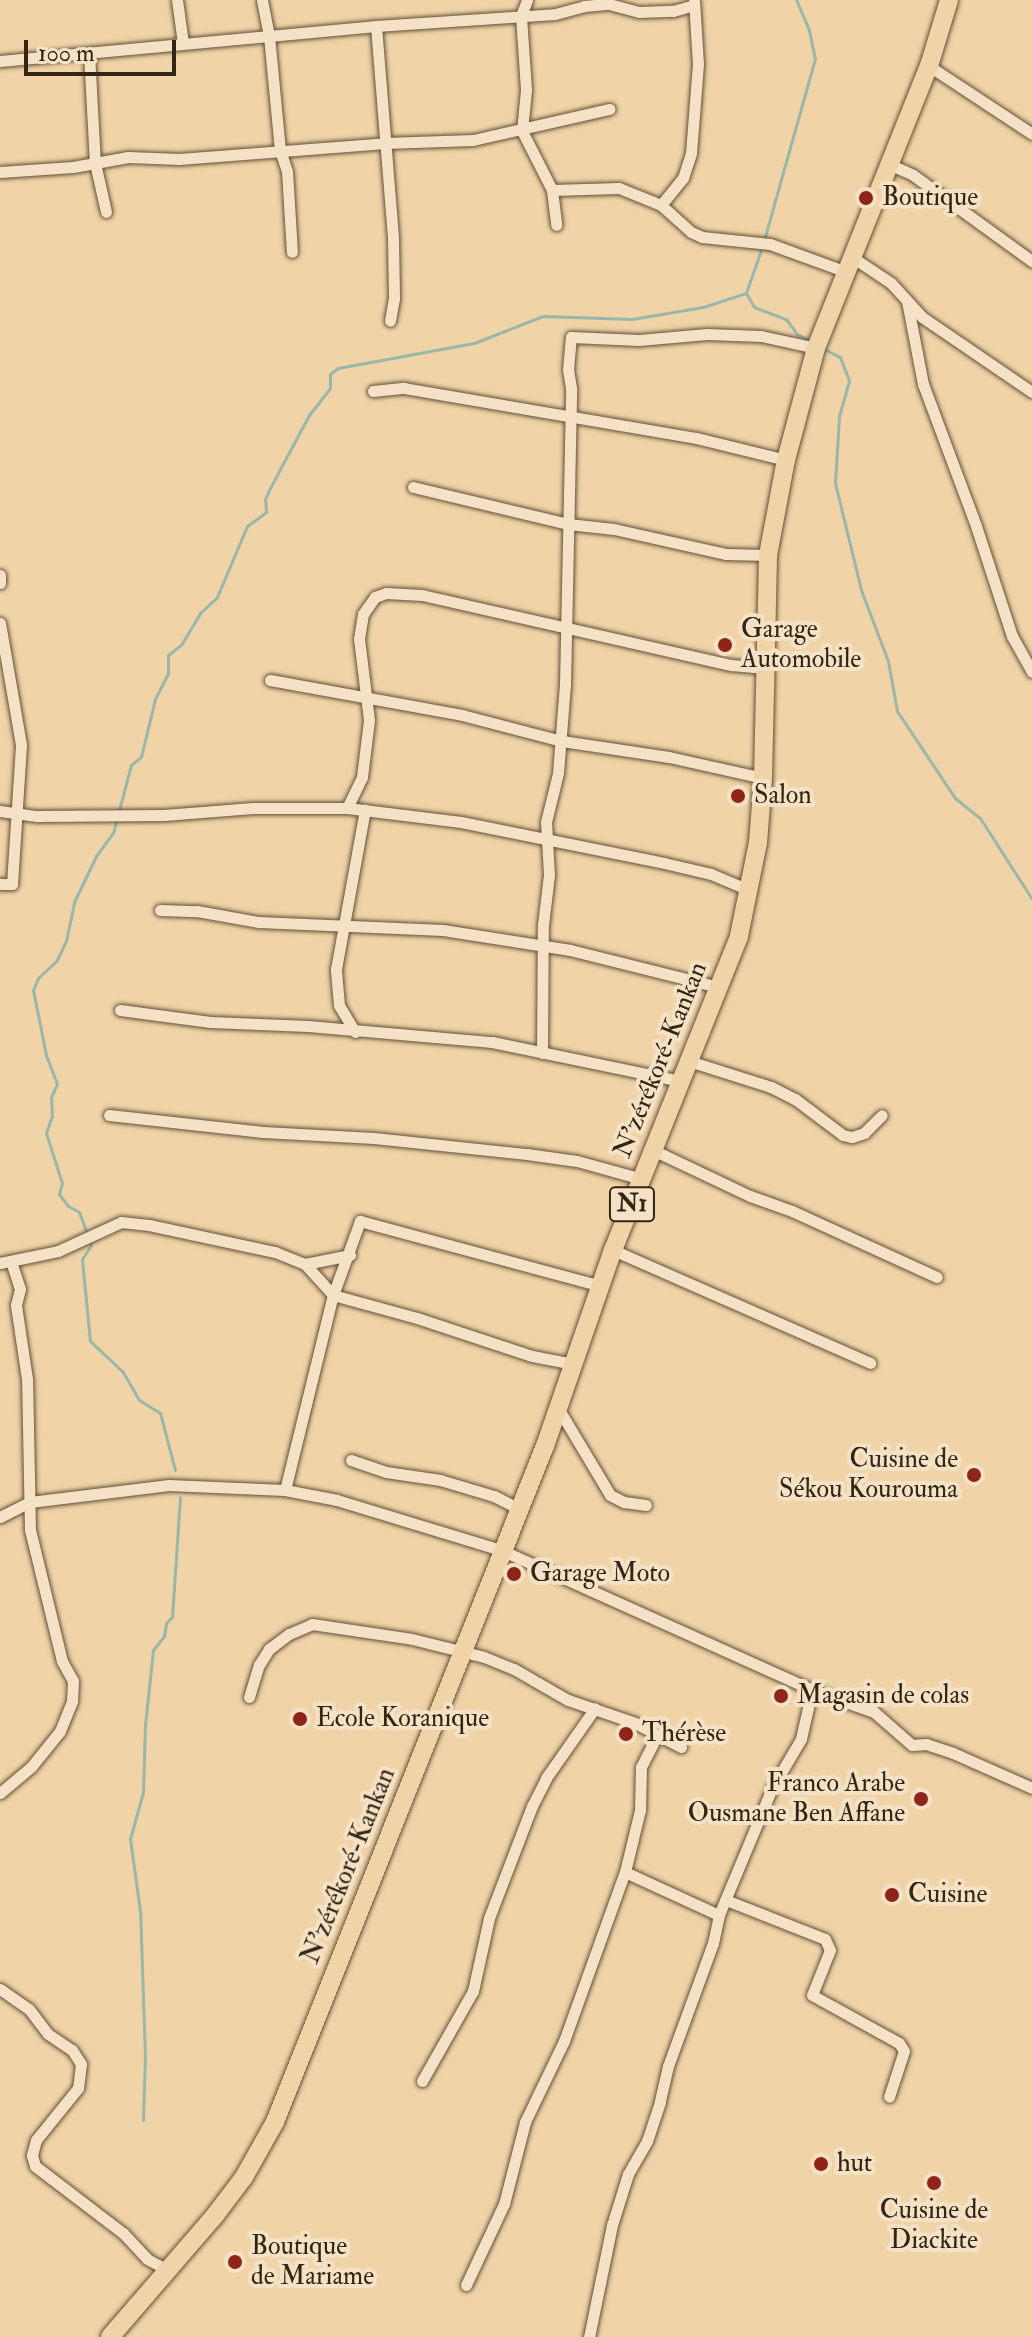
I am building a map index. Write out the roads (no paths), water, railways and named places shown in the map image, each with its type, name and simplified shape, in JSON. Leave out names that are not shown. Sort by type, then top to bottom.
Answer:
[{"type":"highway","name":"N'zérékoré-Kankan","points":[[110,2337],[244,2177],[275,2122],[501,1550],[520,1509],[613,1250],[739,936],[751,891],[763,778],[768,555],[786,460],[816,348],[929,66],[949,0]]},
{"type":"street","points":[[177,0],[183,43]]},
{"type":"street","points":[[262,0],[269,36],[280,150],[287,171],[292,252]]},
{"type":"street","points":[[527,0],[521,16],[526,90],[522,131],[552,190],[556,225]]},
{"type":"street","points":[[0,61],[376,26],[555,14],[584,6],[609,4],[639,12],[673,11],[694,2],[698,64],[691,153],[683,178],[661,205]]},
{"type":"street","points":[[376,26],[393,239],[394,298],[390,321]]},
{"type":"street","points":[[89,53],[95,163],[106,212]]},
{"type":"street","points":[[929,66],[1032,134]]},
{"type":"street","points":[[0,172],[128,157],[179,159],[385,143],[473,140],[610,109]]},
{"type":"street","points":[[891,165],[913,175],[1032,261]]},
{"type":"street","points":[[552,190],[619,188],[661,205],[691,232],[702,237],[756,241],[851,266],[891,283],[922,317],[1032,392]]},
{"type":"street","points":[[907,301],[923,384],[976,526],[1012,636],[1032,672]]},
{"type":"street","points":[[542,1053],[542,946],[549,875],[546,839],[550,794],[558,773],[562,741],[571,337],[639,340],[707,334],[761,336],[816,348]]},
{"type":"street","points":[[373,391],[404,388],[696,438],[786,460]]},
{"type":"street","points":[[413,487],[568,524],[614,529],[726,554],[768,555]]},
{"type":"street","points":[[0,575],[0,583]]},
{"type":"street","points":[[347,808],[362,777],[368,697],[359,639],[363,614],[375,597],[386,593],[422,595],[731,665],[766,668]]},
{"type":"street","points":[[0,623],[21,745],[19,814],[12,884],[0,884]]},
{"type":"street","points":[[270,680],[462,715],[562,741],[669,757],[763,778]]},
{"type":"street","points":[[0,811],[19,814],[164,815],[253,808],[347,808],[461,822],[546,839],[711,874],[751,891]]},
{"type":"street","points":[[355,1032],[339,1005],[336,969],[365,810]]},
{"type":"street","points":[[160,910],[197,911],[259,922],[443,930],[542,946],[718,987]]},
{"type":"street","points":[[120,1010],[210,1022],[308,1026],[492,1042],[681,1081]]},
{"type":"street","points":[[689,1061],[771,1087],[795,1099],[843,1135],[864,1133],[882,1115]]},
{"type":"street","points":[[109,1115],[263,1132],[374,1138],[511,1152],[577,1161],[642,1179]]},
{"type":"street","points":[[653,1150],[736,1190],[937,1277]]},
{"type":"street","points":[[285,1490],[333,1295],[350,1255],[352,1235],[360,1221],[601,1286]]},
{"type":"street","points":[[0,1793],[31,1767],[60,1731],[72,1701],[73,1681],[62,1661],[35,1553],[30,1502],[27,1379],[16,1305],[20,1289],[6,1262],[58,1251],[121,1222],[239,1243],[305,1264],[350,1255]]},
{"type":"street","points":[[613,1250],[870,1363]]},
{"type":"street","points":[[305,1264],[333,1295],[417,1318],[532,1356],[574,1364]]},
{"type":"street","points":[[558,1408],[610,1495],[624,1502],[646,1505]]},
{"type":"street","points":[[351,1460],[386,1472],[440,1480],[494,1496],[520,1509]]},
{"type":"street","points":[[0,1517],[30,1502],[169,1485],[285,1490],[337,1500],[501,1550],[812,1690],[874,1712],[912,1745],[926,1744],[953,1753],[1032,1788]]},
{"type":"street","points":[[249,1697],[259,1665],[269,1649],[289,1634],[312,1624],[464,1650],[514,1669],[568,1700],[595,1708],[681,1747]]},
{"type":"street","points":[[589,2337],[612,2225],[628,2174],[656,2115],[668,2066],[713,1943],[719,1915],[772,1788],[801,1739],[812,1690]]},
{"type":"street","points":[[422,2081],[473,1991],[489,1918],[532,1806],[546,1778],[595,1708]]},
{"type":"street","points":[[466,2285],[504,2204],[525,2122],[564,2041],[625,1872],[640,1810],[641,1767],[657,1735]]},
{"type":"street","points":[[625,1872],[719,1915]]},
{"type":"street","points":[[726,1900],[825,1939],[830,1950],[812,1995],[899,2043],[904,2051],[889,2097]]},
{"type":"street","points":[[0,1989],[29,2009],[48,2034],[72,2050],[81,2064],[78,2088],[36,2140],[32,2155],[35,2166],[123,2233],[147,2259],[168,2270]]},
{"type":"waterway","points":[[764,240],[815,59],[809,30],[796,0]]},
{"type":"waterway","points":[[762,247],[746,293],[754,307],[786,319],[797,334],[810,341]]},
{"type":"waterway","points":[[175,1470],[160,1413],[139,1400],[123,1372],[90,1341],[82,1259],[91,1245],[79,1212],[68,1206],[59,1194],[62,1183],[46,1133],[52,1116],[51,1097],[57,1084],[46,1055],[33,990],[38,978],[57,960],[66,941],[74,902],[96,856],[113,833],[131,765],[141,757],[155,699],[168,674],[168,655],[181,645],[200,613],[217,597],[247,526],[266,512],[265,499],[270,488],[309,415],[330,388],[330,374],[338,368],[474,343],[543,316],[632,319],[703,307],[746,293]]},
{"type":"waterway","points":[[824,349],[840,357],[849,381],[839,417],[835,483],[861,590],[888,661],[897,711],[955,798],[980,818],[1032,899]]},
{"type":"waterway","points":[[143,2120],[145,2058],[140,1911],[130,1839],[143,1792],[145,1725],[153,1650],[164,1636],[166,1623],[172,1617],[180,1497]]},
{"type":"place","name":"Boutique","points":[[866,198]]},
{"type":"place","name":"Garage Automobile","points":[[725,645]]},
{"type":"place","name":"Salon","points":[[738,796]]},
{"type":"place","name":"Cuisine de Sékou Kourouma","points":[[974,1475]]},
{"type":"place","name":"Garage Moto","points":[[514,1574]]},
{"type":"place","name":"Magasin de colas","points":[[781,1696]]},
{"type":"place","name":"Ecole Koranique","points":[[300,1719]]},
{"type":"place","name":"Thérèse","points":[[626,1734]]},
{"type":"place","name":"Franco Arabe Ousmane Ben Affane","points":[[921,1799]]},
{"type":"place","name":"Cuisine","points":[[892,1895]]},
{"type":"place","name":"hut","points":[[821,2164]]},
{"type":"place","name":"Cuisine de Diackite","points":[[934,2183]]},
{"type":"place","name":"Boutique de Mariame","points":[[235,2262]]}]
